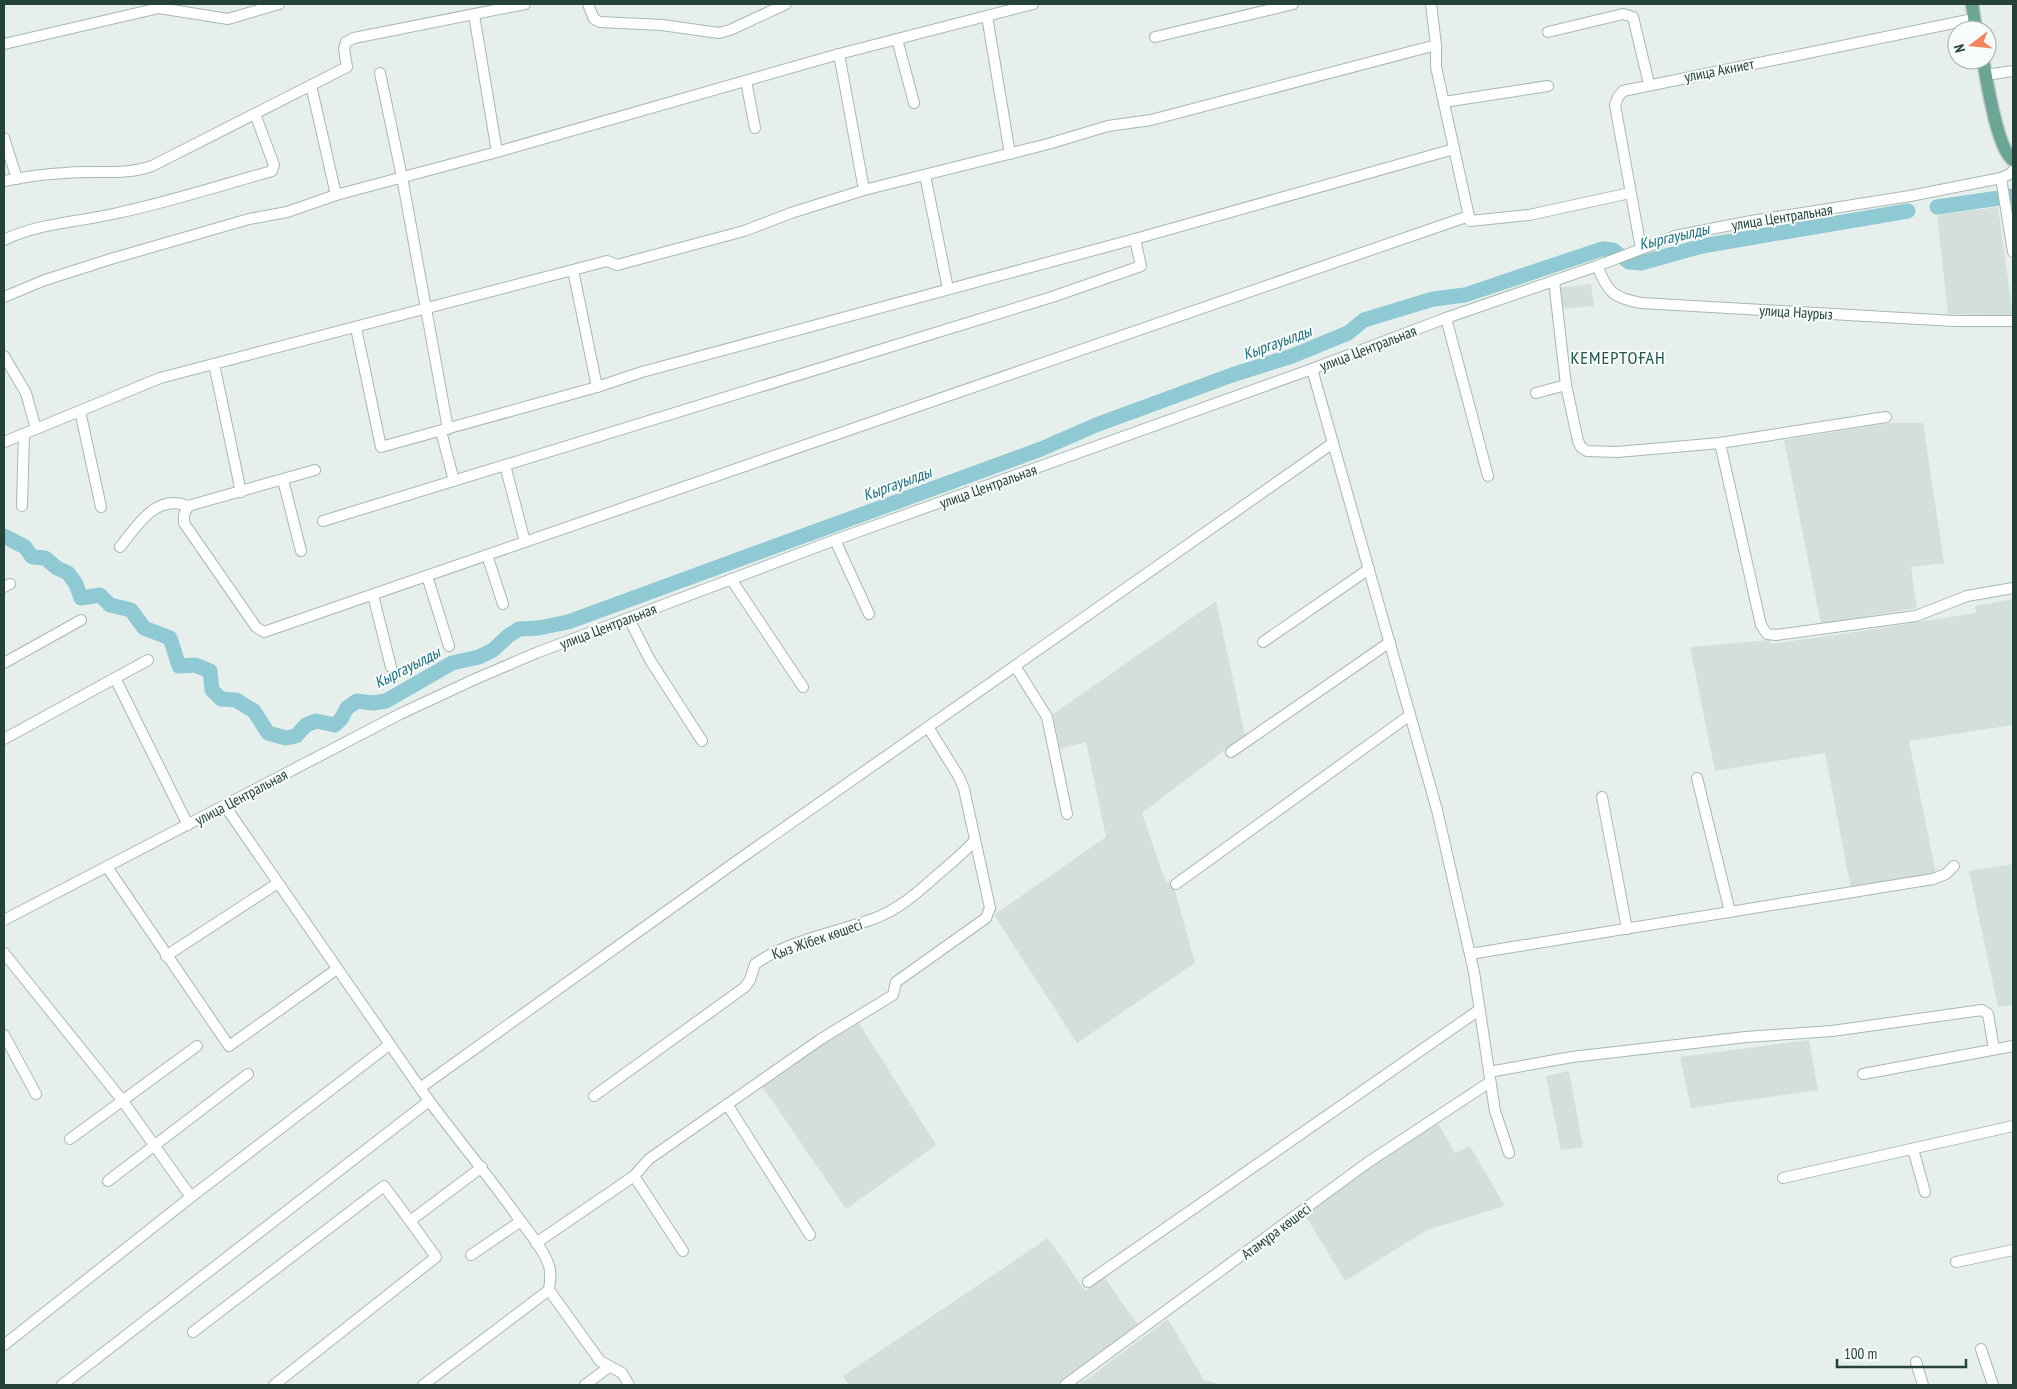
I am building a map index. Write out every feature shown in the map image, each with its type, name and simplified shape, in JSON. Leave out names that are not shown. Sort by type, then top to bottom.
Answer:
[{"type":"main road","points":[[1972,4],[1974,20]]},
{"type":"main road","points":[[1985,70],[1998,129],[2005,150],[2013,160]]},
{"type":"street","points":[[4,44],[159,8],[228,19],[279,4]]},
{"type":"street","points":[[4,181],[66,172],[123,172],[141,170],[346,67],[344,49],[346,42],[354,38],[525,4]]},
{"type":"street","points":[[588,4],[594,19],[600,22],[662,25],[719,33],[730,30],[786,4]]},
{"type":"street","points":[[4,297],[45,280],[114,258],[249,219],[287,212],[336,195],[498,152],[839,54],[1033,4]]},
{"type":"street","points":[[1156,37],[1293,4]]},
{"type":"street","points":[[1431,4],[1436,45],[1436,68],[1470,221],[1528,215],[1630,193]]},
{"type":"street","points":[[1548,32],[1624,14],[1633,17],[1649,84]]},
{"type":"street","points":[[474,15],[498,152]]},
{"type":"street","points":[[987,16],[1010,154]]},
{"type":"street","name":"улица Акниет","points":[[1636,251],[1630,193],[1615,105],[1623,91],[1649,84],[1947,29]]},
{"type":"street","points":[[897,39],[914,104]]},
{"type":"street","points":[[4,442],[160,378],[607,261],[616,264],[744,231],[791,213],[864,190],[1010,154],[1108,126],[1151,120],[1436,45]]},
{"type":"street","points":[[839,54],[864,190]]},
{"type":"street","points":[[1986,75],[2013,71]]},
{"type":"street","points":[[380,73],[427,309],[454,481]]},
{"type":"street","points":[[746,81],[755,128]]},
{"type":"street","points":[[311,85],[336,195]]},
{"type":"street","points":[[1444,102],[1548,86]]},
{"type":"street","points":[[4,240],[61,222],[121,213],[272,171],[274,165],[255,114]]},
{"type":"street","points":[[4,138],[17,179]]},
{"type":"street","points":[[356,328],[380,447],[597,387],[642,372],[1135,239],[1454,149]]},
{"type":"street","name":"улица Центральная","points":[[4,920],[400,714],[465,684],[536,653],[835,540],[1312,369],[1446,318],[1609,262],[1675,236],[1901,198],[2001,178],[2013,171]]},
{"type":"street","points":[[925,175],[948,289]]},
{"type":"street","points":[[2001,178],[2007,204],[2013,252]]},
{"type":"street","points":[[188,506],[184,515],[184,523],[256,626],[264,632],[1469,216]]},
{"type":"street","points":[[323,521],[1052,297],[1141,266],[1135,239]]},
{"type":"street","name":"улица Наурыз","points":[[1597,266],[1605,286],[1614,295],[1624,300],[1641,303],[1954,321],[2013,321]]},
{"type":"street","points":[[573,270],[597,387]]},
{"type":"street","points":[[1554,281],[1566,385],[1578,441],[1581,447],[1587,451],[1617,452],[1720,443],[1886,417]]},
{"type":"street","points":[[1446,318],[1488,476]]},
{"type":"street","points":[[4,356],[26,393],[36,429]]},
{"type":"street","points":[[214,364],[241,492]]},
{"type":"street","points":[[1312,369],[1437,810],[1470,954],[1495,1111],[1510,1153]]},
{"type":"street","points":[[1536,393],[1566,385]]},
{"type":"street","points":[[80,411],[101,507]]},
{"type":"street","points":[[22,506],[24,434]]},
{"type":"street","points":[[420,1088],[1014,666],[1333,443]]},
{"type":"street","points":[[1720,443],[1761,625],[1767,634],[1776,635],[1916,616],[1966,596],[2013,588]]},
{"type":"street","points":[[505,465],[526,542]]},
{"type":"street","points":[[120,547],[146,514],[168,504],[181,503],[188,506],[315,470]]},
{"type":"street","points":[[283,480],[301,551]]},
{"type":"street","points":[[835,540],[868,614]]},
{"type":"street","points":[[488,555],[503,604]]},
{"type":"street","points":[[1263,642],[1369,569]]},
{"type":"street","points":[[427,576],[449,646]]},
{"type":"street","points":[[731,580],[803,688]]},
{"type":"street","points":[[374,595],[391,667]]},
{"type":"street","points":[[629,619],[650,660],[702,742]]},
{"type":"street","points":[[4,663],[81,620]]},
{"type":"street","points":[[1231,752],[1390,642]]},
{"type":"street","points":[[4,739],[148,660]]},
{"type":"street","points":[[1014,666],[1047,717],[1067,814]]},
{"type":"street","points":[[116,678],[188,825]]},
{"type":"street","points":[[1176,884],[1410,715]]},
{"type":"street","points":[[536,1243],[634,1176],[649,1159],[727,1104],[821,1039],[893,995],[896,982],[986,918],[990,908],[964,789],[959,777],[928,727]]},
{"type":"street","points":[[1697,778],[1730,912]]},
{"type":"street","points":[[1602,797],[1627,929]]},
{"type":"street","points":[[225,806],[389,1045],[447,1125],[482,1167],[536,1243],[548,1262],[551,1271],[549,1290],[600,1361],[622,1373],[629,1385]]},
{"type":"street","name":"Қыз Жібек көшесі","points":[[594,1096],[745,987],[750,980],[754,964],[766,956],[785,948],[875,918],[898,907],[915,896],[975,840]]},
{"type":"street","points":[[1470,954],[1933,879],[1946,874],[1954,866]]},
{"type":"street","points":[[107,867],[229,1046],[337,969]]},
{"type":"street","points":[[166,956],[278,883]]},
{"type":"street","points":[[4,953],[122,1100],[191,1196]]},
{"type":"street","points":[[1088,1282],[1479,1010]]},
{"type":"street","points":[[1490,1077],[1572,1057],[1746,1037],[1832,1031],[1982,1010],[1988,1014],[1994,1049]]},
{"type":"street","points":[[4,1035],[36,1094]]},
{"type":"street","points":[[4,1345],[191,1196],[389,1045]]},
{"type":"street","points":[[70,1139],[197,1046]]},
{"type":"street","points":[[1863,1074],[2013,1046]]},
{"type":"street","points":[[108,1181],[248,1074]]},
{"type":"street","name":"Атамұра көшесі","points":[[1065,1385],[1367,1163],[1490,1077]]},
{"type":"street","points":[[62,1385],[429,1100]]},
{"type":"street","points":[[727,1104],[810,1235]]},
{"type":"street","points":[[1783,1178],[2013,1126]]},
{"type":"street","points":[[1913,1149],[1925,1192]]},
{"type":"street","points":[[410,1221],[482,1167]]},
{"type":"street","points":[[634,1176],[683,1251]]},
{"type":"street","points":[[193,1332],[384,1186],[436,1258],[274,1385]]},
{"type":"street","points":[[471,1255],[521,1222]]},
{"type":"street","points":[[1956,1262],[2013,1250]]},
{"type":"street","points":[[423,1385],[549,1290]]},
{"type":"street","points":[[1981,1349],[1993,1385]]},
{"type":"street","points":[[1916,1362],[1923,1385]]},
{"type":"street","points":[[585,1385],[610,1367]]},
{"type":"shaded area","points":[[1998,207],[2013,316],[1948,314],[1937,215]]},
{"type":"shaded area","points":[[1591,284],[1594,306],[1562,309],[1559,288]]},
{"type":"shaded area","points":[[1889,423],[1923,423],[1944,563],[1911,567],[1917,608],[1821,624],[1784,440]]},
{"type":"shaded area","points":[[2013,599],[2013,725],[1909,741],[1936,874],[1851,889],[1825,753],[1715,771],[1690,647],[1770,640],[1771,644],[1855,632],[1976,613],[1975,606]]},
{"type":"shaded area","points":[[1216,601],[1245,735],[1142,813],[1166,883],[1172,880],[1195,963],[1077,1043],[994,915],[1106,837],[1086,742],[1060,749],[1053,714]]},
{"type":"shaded area","points":[[2013,864],[2013,1005],[1998,1007],[1969,871]]},
{"type":"shaded area","points":[[859,1023],[936,1145],[846,1209],[762,1086],[819,1046]]},
{"type":"shaded area","points":[[1809,1040],[1818,1090],[1691,1108],[1680,1057]]},
{"type":"shaded area","points":[[1569,1071],[1583,1147],[1561,1150],[1546,1076]]},
{"type":"shaded area","points":[[1438,1123],[1455,1153],[1470,1146],[1505,1206],[1427,1230],[1345,1281],[1304,1213],[1368,1168]]},
{"type":"shaded area","points":[[1048,1238],[1085,1291],[1104,1277],[1138,1325],[1055,1385],[849,1385],[843,1376]]},
{"type":"shaded area","points":[[1168,1319],[1204,1380],[1216,1383],[1216,1385],[1079,1385]]},
{"type":"waterway","points":[[1937,207],[2013,196]]},
{"type":"waterway","name":"Кыргауылды","points":[[4,536],[25,547],[32,557],[45,558],[57,568],[68,573],[76,584],[81,598],[100,595],[110,605],[131,610],[144,628],[170,638],[179,666],[195,665],[210,671],[212,690],[221,699],[236,700],[254,711],[268,733],[286,738],[296,736],[306,725],[316,721],[335,725],[347,708],[357,701],[373,703],[386,701],[452,663],[479,657],[493,650],[519,629],[539,628],[568,622],[1041,449],[1096,425],[1232,375],[1292,356],[1348,333],[1364,320],[1433,299],[1465,295],[1602,249],[1613,250],[1629,262],[1641,263],[1702,246],[1908,211]]},
{"type":"district","name":"КЕМЕРТОҒАН","points":[[1618,357]]}]
